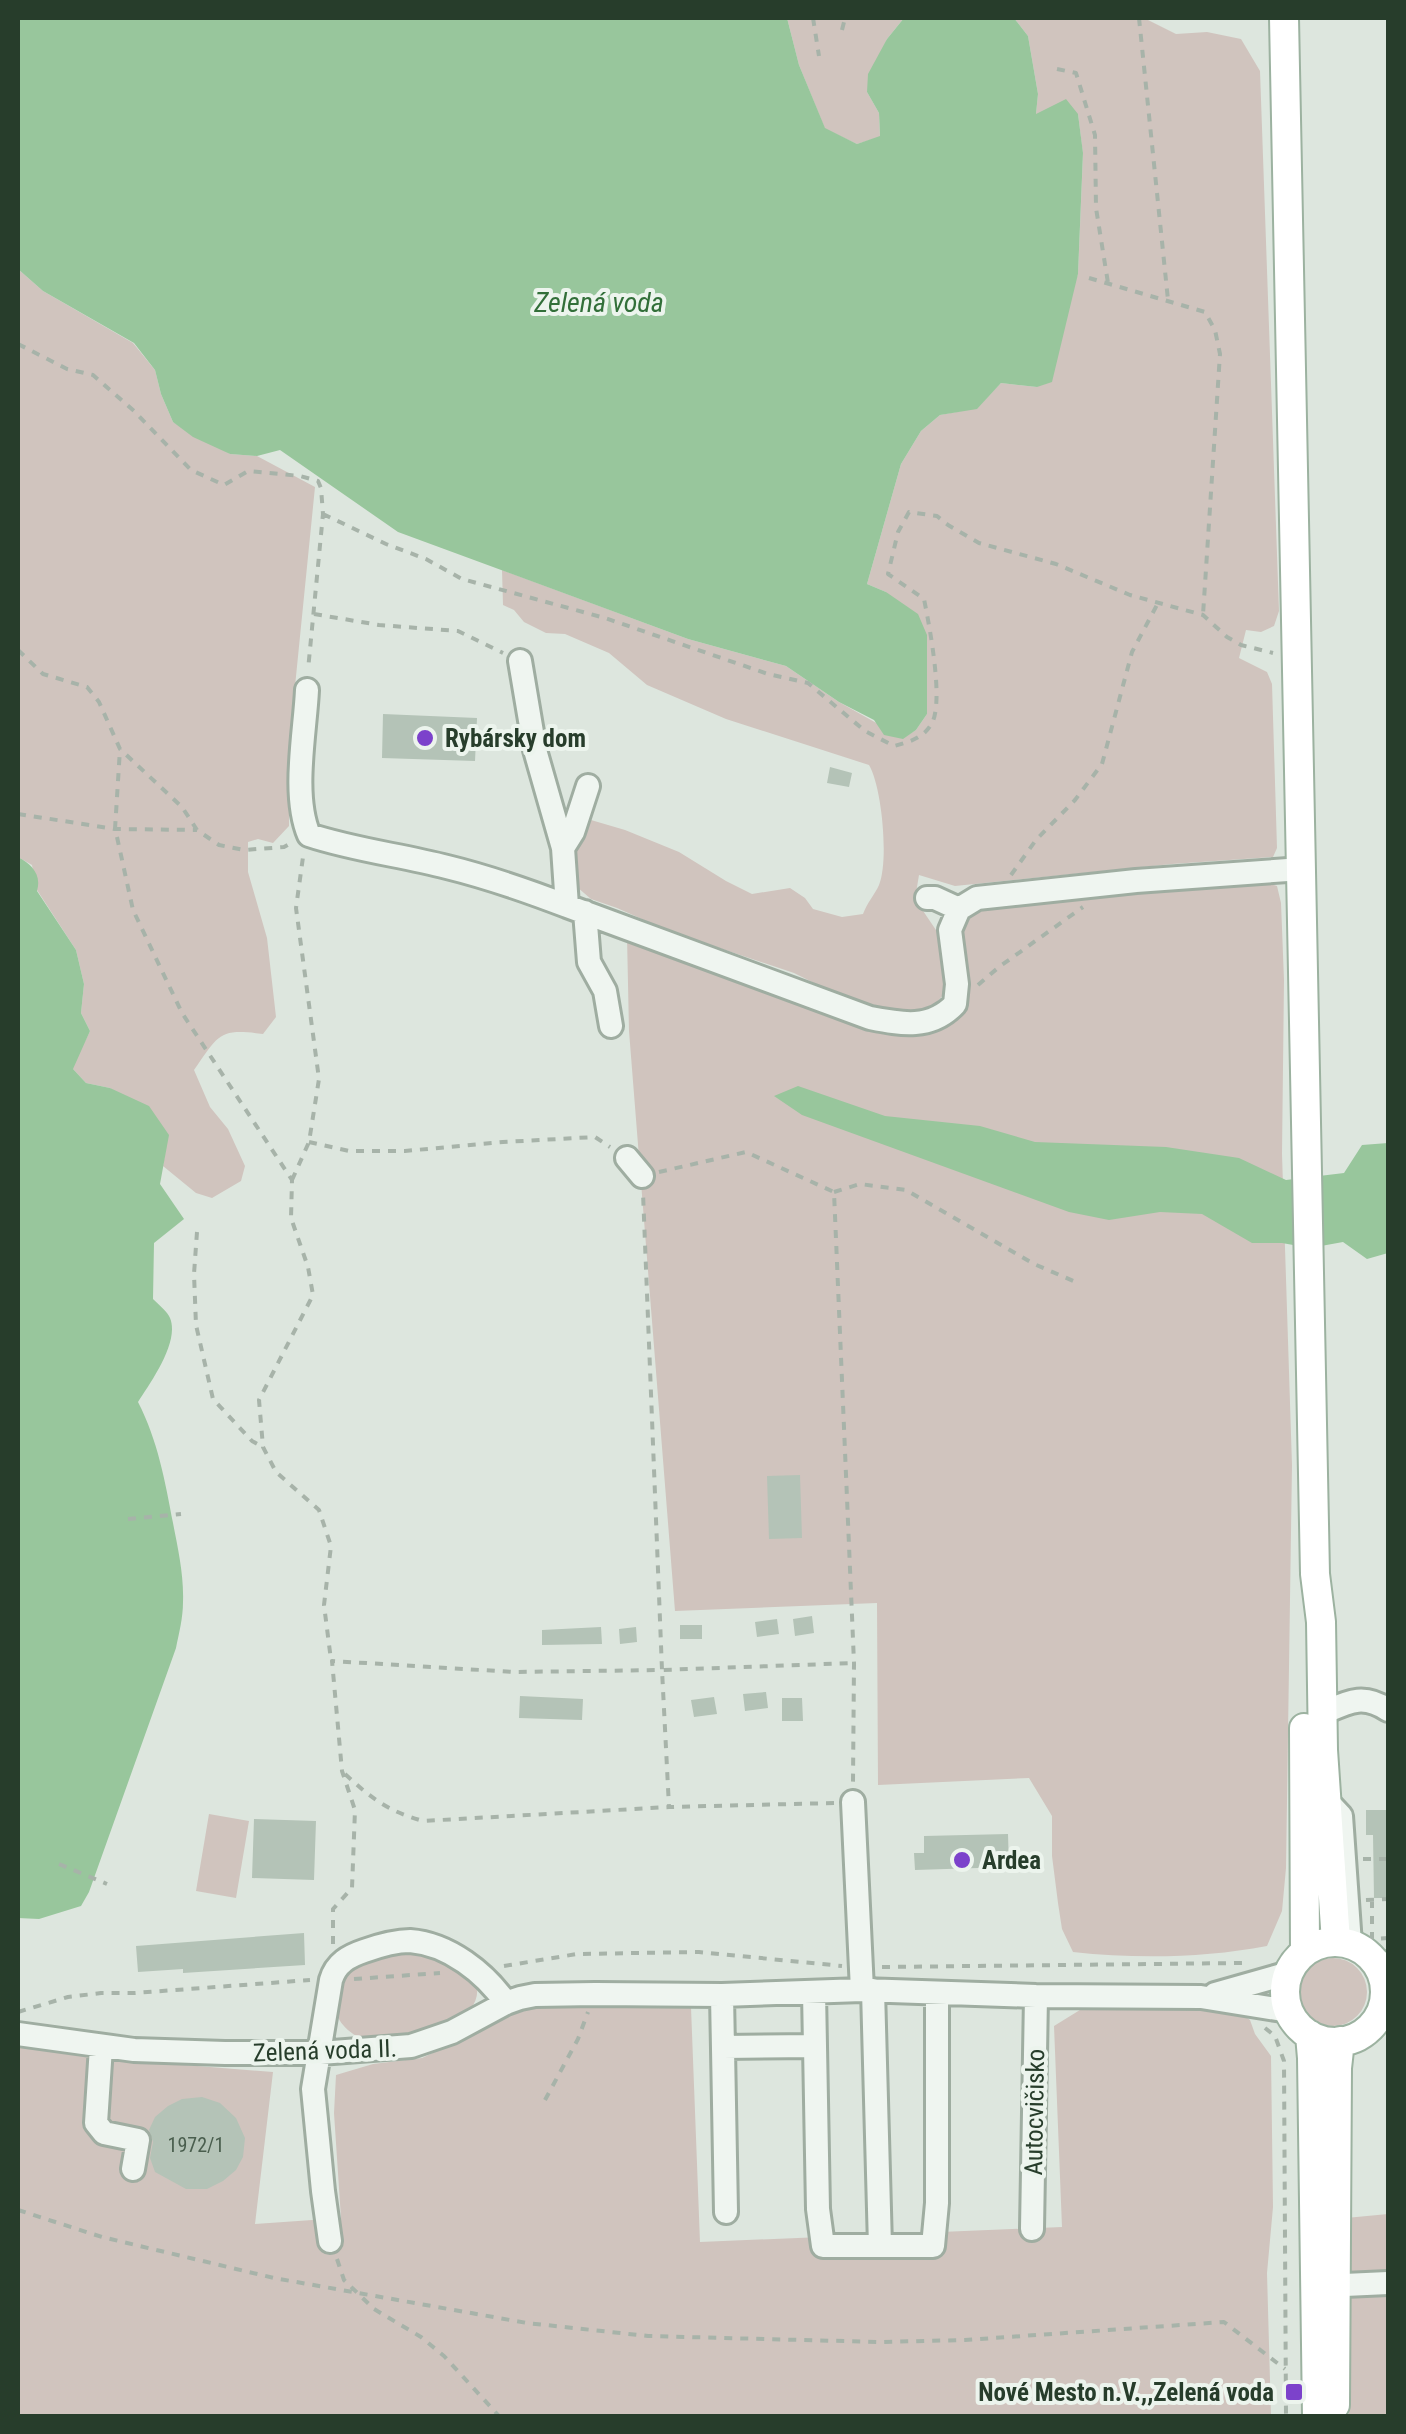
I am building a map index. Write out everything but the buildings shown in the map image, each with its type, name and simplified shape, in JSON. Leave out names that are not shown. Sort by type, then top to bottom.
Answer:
[{"type":"main road","points":[[1283,18],[1315,1574],[1305,1686],[1297,1962],[1286,1986],[1294,2020],[1310,2035],[1324,2040],[1340,2042],[1363,2033],[1380,2014],[1383,1965],[1370,1956],[1343,1943],[1320,1944],[1297,1962]]},
{"type":"main road","points":[[1315,1574],[1321,1622],[1326,1800],[1343,1943]]},
{"type":"main road","points":[[1310,2035],[1334,2416]]},
{"type":"main road","points":[[1316,2416],[1340,2042]]},
{"type":"lane","points":[[520,661],[535,750],[590,962],[605,991],[611,1026]]},
{"type":"lane","points":[[307,690],[301,757],[302,820],[309,834],[513,886],[870,1018],[899,1024],[938,1019],[955,1004],[957,984],[950,930],[959,909],[977,898],[1136,880],[1302,869]]},
{"type":"lane","points":[[563,848],[573,832],[588,786]]},
{"type":"lane","points":[[927,898],[959,909]]},
{"type":"lane","points":[[1323,1713],[1354,1699],[1388,1710]]},
{"type":"lane","points":[[853,1802],[871,1982],[880,2246]]},
{"type":"lane","points":[[330,2241],[313,2089],[338,1965],[353,1954],[408,1941],[446,1951],[477,1970],[506,2002]]},
{"type":"lane","points":[[1202,1997],[1297,1962]]},
{"type":"lane","name":"Zelená voda II.","points":[[18,2034],[134,2050],[320,2053],[411,2046],[452,2032],[506,2002],[535,1995],[722,1996],[814,1992],[871,1982],[937,1993],[1202,1997]]},
{"type":"lane","points":[[814,1992],[818,2208],[824,2246],[932,2246],[937,2202],[937,1993]]},
{"type":"lane","points":[[722,1996],[726,2212]]},
{"type":"lane","name":"Autocvičisko","points":[[1032,2228],[1036,1996]]},
{"type":"lane","points":[[1202,1997],[1289,2011]]},
{"type":"lane","points":[[101,2046],[96,2123],[104,2133],[138,2140],[133,2170]]},
{"type":"lane","points":[[723,2047],[815,2046]]},
{"type":"lane","points":[[1325,2286],[1388,2283]]},
{"type":"path","points":[[813,18],[819,56]]},
{"type":"path","points":[[842,30],[845,18]]},
{"type":"path","points":[[1138,18],[1168,300]]},
{"type":"path","points":[[1057,70],[1076,73],[1095,134],[1096,208],[1108,283]]},
{"type":"path","points":[[1089,278],[1205,312],[1215,330],[1220,354],[1202,615]]},
{"type":"path","points":[[18,344],[68,368],[93,375],[191,470],[224,486],[248,470],[318,481],[323,514],[307,690]]},
{"type":"path","points":[[323,514],[426,558],[462,580],[605,618],[751,669],[808,683],[865,731],[894,746],[916,740],[933,722],[936,689],[933,641],[924,599],[888,574],[898,532],[909,512],[938,516],[979,543],[1056,564],[1130,595],[1202,615],[1241,645],[1297,657]]},
{"type":"path","points":[[1022,858],[1102,764],[1132,652],[1158,602]]},
{"type":"path","points":[[314,614],[458,632],[520,661]]},
{"type":"path","points":[[18,650],[44,674],[87,686],[99,702],[120,749],[182,808],[197,830],[219,845],[244,850],[284,847],[309,834]]},
{"type":"path","points":[[115,829],[120,749]]},
{"type":"path","points":[[18,814],[115,829],[197,830]]},
{"type":"path","points":[[309,834],[296,908],[320,1079],[310,1142],[292,1180],[290,1218],[308,1267],[313,1295],[259,1400],[262,1447],[276,1472],[319,1510],[331,1546],[324,1605],[342,1771],[356,1810],[352,1888],[334,1909],[337,1977]]},
{"type":"path","points":[[117,838],[133,910],[182,1014],[292,1180]]},
{"type":"path","points":[[955,1004],[1086,905]]},
{"type":"path","points":[[310,1142],[348,1151],[406,1151],[595,1138],[635,1167],[746,1152],[834,1192],[860,1184],[906,1190],[1034,1264],[1078,1283]]},
{"type":"path","points":[[635,1167],[669,1807]]},
{"type":"path","points":[[342,1771],[394,1813],[423,1822],[669,1807],[853,1802],[854,1663],[834,1192]]},
{"type":"path","points":[[196,1232],[196,1326],[212,1398],[262,1447]]},
{"type":"path","points":[[128,1519],[181,1514]]},
{"type":"path","points":[[332,1662],[514,1672],[854,1663]]},
{"type":"path","points":[[1356,1860],[1388,1859]]},
{"type":"path","points":[[59,1864],[107,1884]]},
{"type":"path","points":[[1358,1900],[1388,1900]]},
{"type":"path","points":[[1372,1900],[1372,1938],[1388,1938]]},
{"type":"path","points":[[506,1966],[577,1954],[699,1952],[843,1966]]},
{"type":"path","points":[[871,1982],[1254,1963]]},
{"type":"path","points":[[18,2012],[68,1997],[101,1993],[453,1972]]},
{"type":"path","points":[[546,2100],[578,2040],[596,1994]]},
{"type":"path","points":[[1258,2022],[1275,2036],[1284,2061],[1286,2416]]},
{"type":"path","points":[[18,2210],[102,2238],[274,2278],[527,2323],[648,2336],[880,2342],[1224,2322],[1285,2369]]},
{"type":"path","points":[[330,2241],[344,2280],[374,2310],[421,2337],[444,2356],[499,2416]]},
{"type":"shaded area","points":[[787,18],[904,18],[887,39],[867,92],[879,113],[880,137],[857,144],[825,129],[799,65]]},
{"type":"shaded area","points":[[1014,18],[1144,18],[1176,34],[1207,32],[1241,39],[1260,71],[1279,611],[1274,626],[1261,632],[1246,630],[1239,658],[1267,672],[1272,684],[1277,848],[1273,857],[955,886],[919,875],[915,899],[938,933],[944,994],[930,1010],[866,1009],[794,973],[669,931],[591,899],[577,887],[567,841],[591,820],[679,852],[752,894],[790,888],[813,909],[842,917],[863,914],[879,885],[884,842],[881,806],[869,765],[726,719],[647,685],[609,653],[524,622],[514,610],[503,605],[502,570],[688,639],[786,666],[903,738],[916,730],[927,714],[886,592],[867,584],[901,464],[921,431],[940,415],[977,408],[1001,383],[1037,387],[1078,274],[1083,154],[1078,114],[1036,114],[1038,94],[1028,36]]},
{"type":"shaded area","points":[[18,269],[43,291],[133,343],[155,370],[173,422],[230,454],[257,456],[315,487],[289,746],[289,826],[273,843],[258,839],[248,842],[248,872],[267,938],[276,1017],[263,1034],[237,1032],[221,1037],[194,1070],[210,1107],[228,1129],[245,1166],[241,1181],[212,1198],[196,1193],[163,1166],[168,1135],[110,1088],[86,1083],[72,1068],[90,1031],[81,1013],[84,984],[76,950],[37,890],[32,865],[18,857]]},
{"type":"shaded area","points":[[1261,881],[1277,886],[1281,903],[1284,980],[1282,1154],[1292,1465],[1286,1868],[1282,1911],[1267,1946],[1170,1956],[1073,1952],[1062,1929],[1052,1856],[1052,1816],[1029,1778],[878,1785],[877,1603],[675,1611],[629,1031],[627,936],[882,1030],[924,1034],[944,1028],[957,1015],[961,936],[976,912],[988,904]]},
{"type":"shaded area","points":[[209,1814],[249,1821],[236,1898],[196,1891]]},
{"type":"shaded area","points":[[388,1950],[441,1954],[477,1986],[472,2007],[445,2025],[390,2042],[375,2043],[355,2035],[337,2015],[339,1975],[352,1964]]},
{"type":"shaded area","points":[[1333,1958],[1346,1960],[1357,1968],[1365,1979],[1365,2005],[1357,2016],[1346,2024],[1333,2026],[1320,2024],[1309,2016],[1301,2005],[1299,1992],[1301,1979],[1309,1968],[1320,1960]]},
{"type":"shaded area","points":[[1088,2005],[1231,2006],[1250,2020],[1271,2056],[1273,2207],[1267,2273],[1271,2416],[18,2416],[18,2043],[87,2057],[273,2072],[255,2224],[341,2218],[334,2113],[336,2075],[373,2064],[422,2058],[467,2037],[516,2007],[691,2007],[700,2242],[1062,2227],[1054,2026]]},
{"type":"shaded area","points":[[1388,2214],[1388,2416],[1349,2416],[1346,2218]]},
{"type":"water","name":"Zelená voda","points":[[18,18],[787,18],[799,65],[825,128],[857,144],[880,136],[879,113],[867,92],[868,74],[904,18],[1014,18],[1028,36],[1038,94],[1036,114],[1066,99],[1078,114],[1083,153],[1078,274],[1052,382],[1037,387],[1001,383],[977,409],[940,415],[921,431],[901,464],[867,584],[918,614],[927,635],[927,714],[916,730],[903,739],[884,735],[874,720],[786,666],[688,639],[398,532],[280,450],[257,456],[230,454],[193,437],[173,422],[155,370],[134,343],[43,291],[18,269]]},
{"type":"water","points":[[18,857],[34,870],[37,891],[76,950],[84,984],[81,1013],[90,1031],[73,1069],[86,1083],[110,1088],[149,1106],[169,1135],[160,1184],[184,1219],[154,1243],[153,1299],[170,1318],[171,1339],[138,1402],[160,1461],[179,1552],[183,1592],[180,1631],[89,1892],[81,1906],[39,1919],[18,1918]]},
{"type":"water","points":[[798,1086],[885,1116],[980,1126],[1035,1142],[1166,1147],[1239,1158],[1286,1180],[1344,1173],[1362,1145],[1388,1143],[1388,1253],[1367,1259],[1343,1242],[1310,1248],[1252,1243],[1202,1214],[1160,1212],[1109,1220],[1069,1212],[802,1115],[774,1096]]},
{"type":"place","name":"Rybársky dom","points":[[425,738]]},
{"type":"place","name":"Ardea","points":[[962,1860]]},
{"type":"place","name":"Nové Mesto n.V.,,Zelená voda","points":[[1294,2392]]}]
